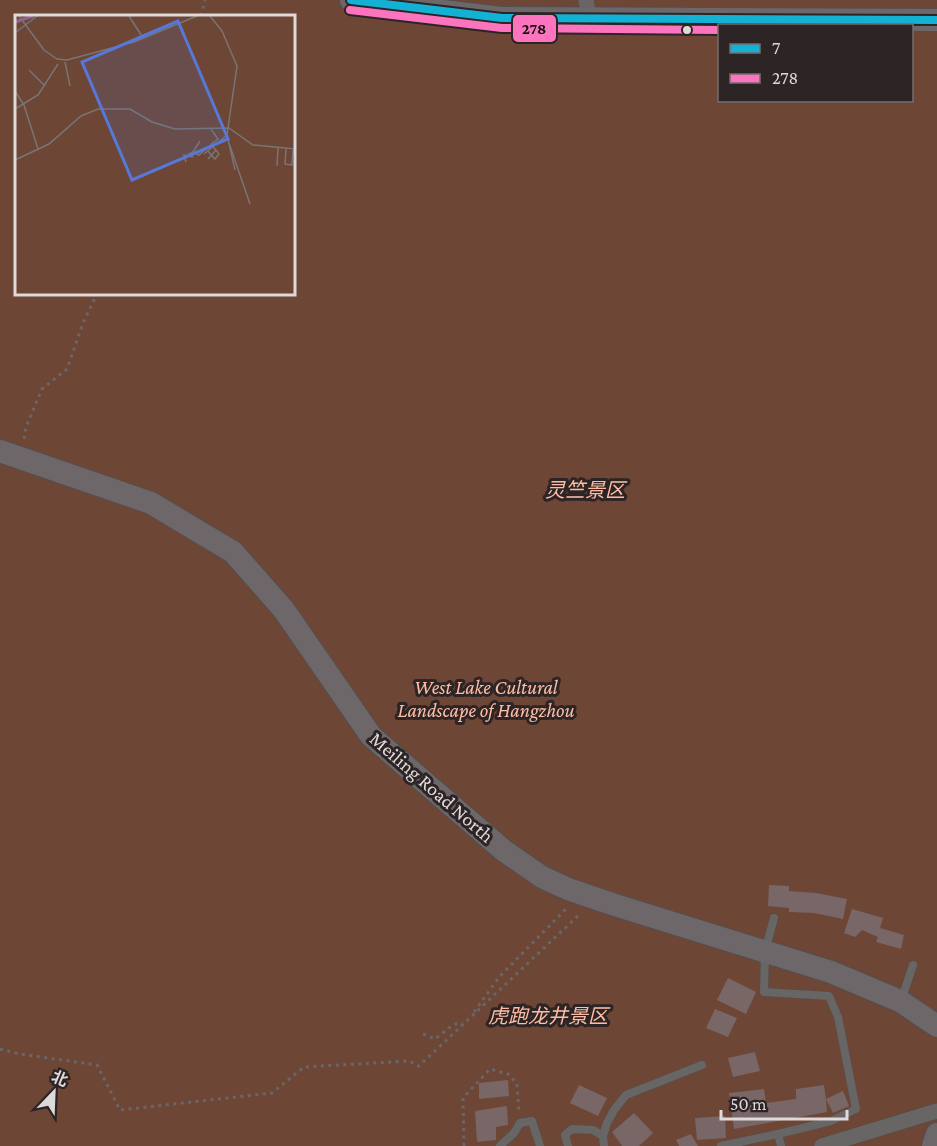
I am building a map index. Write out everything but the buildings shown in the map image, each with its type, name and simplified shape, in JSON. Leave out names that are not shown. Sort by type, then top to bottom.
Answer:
[{"type":"main road","points":[[351,0],[502,18],[588,9],[937,20]]},
{"type":"main road","name":"Meiling Road North","points":[[10,454],[151,503],[233,552],[284,610],[371,736],[503,850],[582,903],[765,951],[831,972],[900,1001],[934,1023]]},
{"type":"main road","points":[[933,1146],[937,1134]]},
{"type":"street","points":[[822,1146],[937,1112]]},
{"type":"lane","points":[[721,1146],[831,1121],[856,1109],[838,1017],[829,996],[764,992],[765,951],[774,918]]},
{"type":"lane","points":[[900,1001],[913,965]]},
{"type":"lane","points":[[604,1146],[603,1136],[614,1110],[626,1095],[702,1065]]},
{"type":"lane","points":[[500,1146],[514,1133],[520,1123],[532,1122],[540,1146]]},
{"type":"lane","points":[[568,1146],[565,1136],[572,1129],[593,1130],[603,1136]]},
{"type":"lane","points":[[778,1134],[781,1146]]},
{"type":"path","points":[[201,15],[205,0]]},
{"type":"path","points":[[10,454],[26,427],[42,389],[67,369],[83,323],[96,296]]},
{"type":"path","points":[[468,1020],[500,976],[582,903]]},
{"type":"path","points":[[0,1049],[97,1065],[120,1110],[272,1093],[304,1066],[409,1061],[419,1066],[468,1020],[582,903]]},
{"type":"path","points":[[423,1034],[435,1039],[454,1023],[464,1023]]},
{"type":"path","points":[[464,1146],[463,1098],[490,1069],[508,1074],[517,1084],[520,1123]]},
{"type":"green space","name":"灵竺景区","points":[[0,0],[937,0],[937,1146],[0,1146]]},
{"type":"transit line","name":"7","points":[[351,0],[502,18],[937,20]]},
{"type":"transit line","name":"278","points":[[350,10],[502,28],[718,30]]},
{"type":"park label","name":"West Lake Cultural Landscape of Hangzhou","points":[[486,698]]},
{"type":"park label","name":"虎跑龙井景区","points":[[548,1016]]}]
